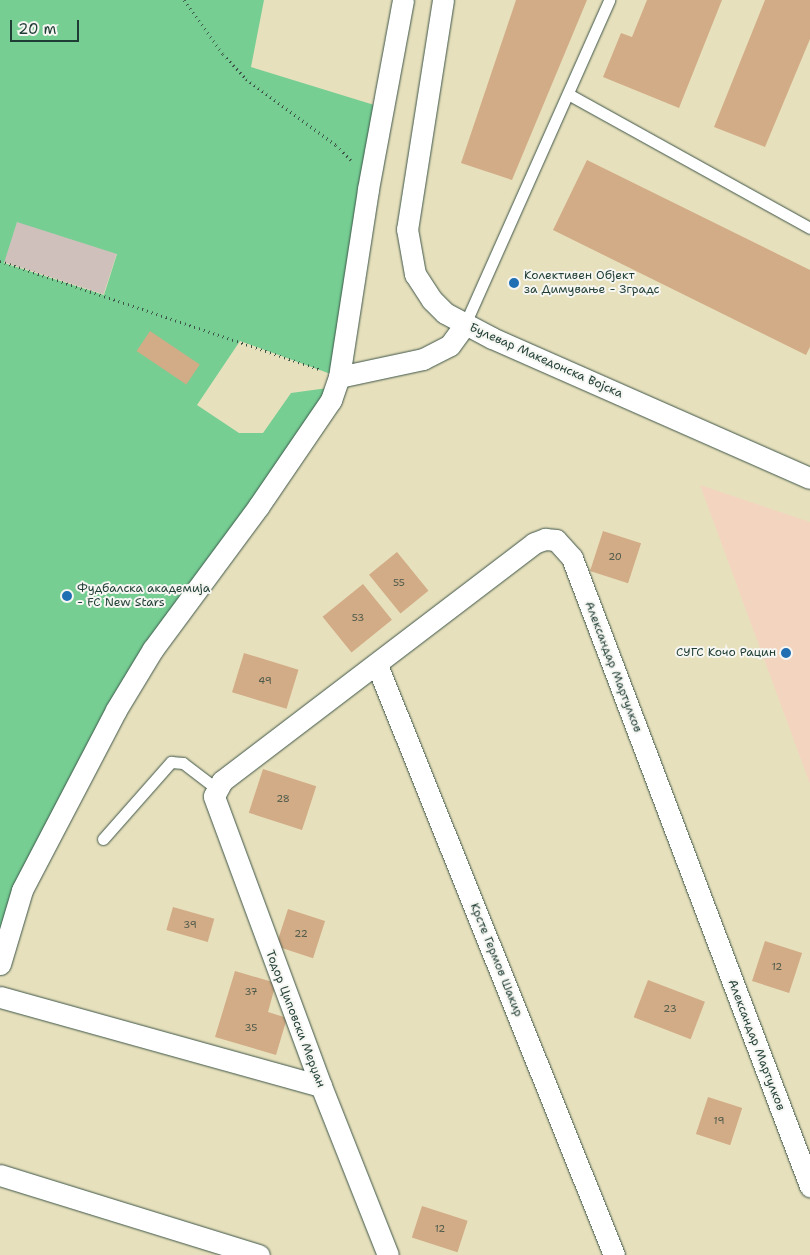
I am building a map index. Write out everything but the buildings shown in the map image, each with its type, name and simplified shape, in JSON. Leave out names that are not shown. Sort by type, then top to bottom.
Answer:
[{"type":"street","points":[[0,964],[22,890],[116,710],[194,590],[302,444],[330,400],[339,376],[368,189],[403,0]]},
{"type":"street","name":"Булевар Македонска Војска","points":[[443,0],[409,208],[408,242],[410,261],[422,287],[445,312],[465,324],[810,478]]},
{"type":"street","points":[[339,376],[429,356],[450,345],[465,324]]},
{"type":"street","name":"Александар Мартулков","points":[[220,785],[534,543],[545,539],[556,540],[572,558],[810,1186]]},
{"type":"street","name":"Крсте Гермов Шакир","points":[[378,665],[614,1255]]},
{"type":"street","name":"Тодор Циповски Мерџан","points":[[220,785],[214,796],[217,811],[321,1086],[388,1255]]},
{"type":"street","points":[[0,997],[321,1086]]},
{"type":"street","points":[[0,1175],[259,1255]]},
{"type":"lane","points":[[465,324],[570,95],[609,0]]},
{"type":"lane","points":[[570,95],[810,228]]},
{"type":"lane","points":[[103,839],[170,762],[183,762],[220,785]]},
{"type":"path","points":[[184,0],[234,66],[260,90],[344,151],[368,189]]},
{"type":"path","points":[[0,261],[269,350],[339,376]]},
{"type":"shaded area","points":[[17,221],[117,253],[104,294],[4,262]]},
{"type":"shaded area","name":"СУГС Кочо Рацин","points":[[700,485],[810,522],[810,784]]},
{"type":"green space","points":[[0,0],[264,0],[251,67],[384,108],[339,377],[240,341],[197,405],[239,433],[263,433],[291,393],[335,387],[116,710],[0,964]],"holes":[[[17,222],[117,254],[104,295],[4,263]]]},
{"type":"place","name":"Колективен Објект за Димување - Зградс","points":[[514,283]]},
{"type":"place","name":"Фудбалска академија - FC New Stars","points":[[67,596]]},
{"type":"place","name":"СУГС Кочо Рацин","points":[[786,653]]}]
